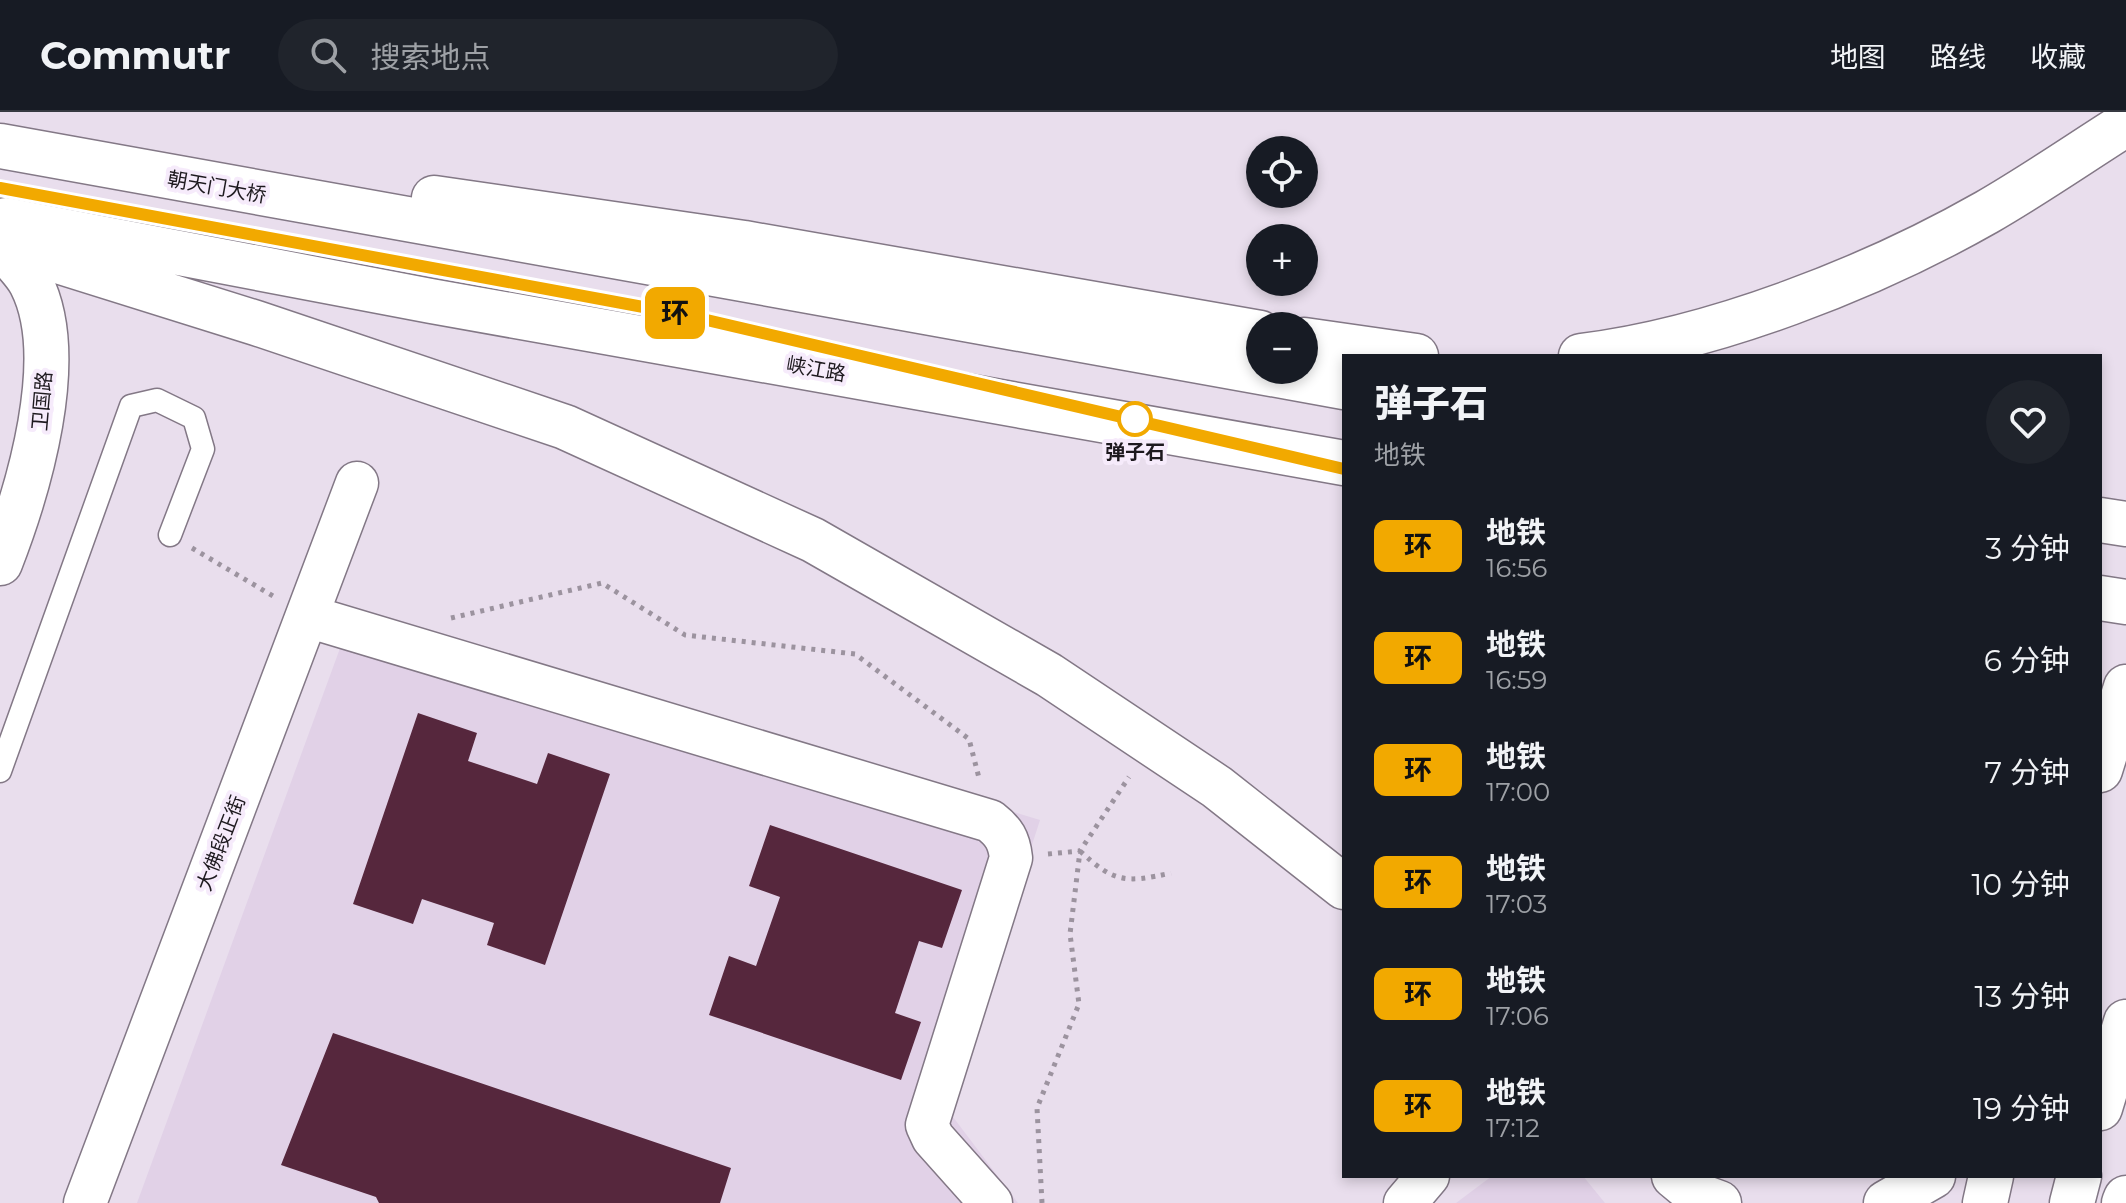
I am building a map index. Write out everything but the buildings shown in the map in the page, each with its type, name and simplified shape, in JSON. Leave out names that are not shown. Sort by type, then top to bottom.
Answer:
[{"type":"main road","points":[[1596,354],[1728,323],[1851,278],[1986,212],[2126,124]]},
{"type":"main road","name":"朝天门大桥","points":[[0,146],[192,182],[442,213]]},
{"type":"main road","points":[[442,213],[744,243],[1246,331]]},
{"type":"main road","points":[[442,213],[1342,387]]},
{"type":"main road","name":"峡江路","points":[[0,219],[431,301],[1342,463]]},
{"type":"main road","points":[[0,244],[256,323],[565,427],[813,540],[1049,675],[1217,787],[1342,885]]},
{"type":"main road","name":"卫国路","points":[[0,244],[31,283],[42,321],[45,365],[39,439],[0,563]]},
{"type":"main road","points":[[1318,342],[1402,354]]},
{"type":"main road","points":[[2102,520],[2126,524]]},
{"type":"main road","points":[[2102,598],[2126,602]]},
{"type":"main road","points":[[2102,764],[2126,687]]},
{"type":"main road","points":[[2102,1100],[2115,1045]]},
{"type":"main road","points":[[1650,1178],[1669,1203]]},
{"type":"main road","points":[[1676,1178],[1697,1195],[1719,1203]]},
{"type":"main road","points":[[1886,1203],[1930,1178]]},
{"type":"main road","points":[[1985,1203],[1991,1178]]},
{"type":"main road","points":[[2072,1203],[2078,1178]]},
{"type":"street","name":"大佛段正街","points":[[85,1203],[357,483]]},
{"type":"street","points":[[307,616],[990,821],[1002,830],[1009,843],[1011,858],[927,1125],[933,1138],[991,1203]]},
{"type":"street","points":[[1405,1203],[1426,1178]]},
{"type":"lane","points":[[0,771],[131,406],[157,400],[194,418],[203,449],[170,535]]},
{"type":"path","points":[[170,535],[307,616]]},
{"type":"path","points":[[450,619],[602,583],[685,635],[855,654],[969,739],[990,821]]},
{"type":"path","points":[[1042,1203],[1037,1108],[1079,1004],[1070,934],[1080,851],[1129,777]]},
{"type":"path","points":[[1011,858],[1080,851],[1103,873],[1131,882],[1171,873]]},
{"type":"shaded area","points":[[354,610],[1040,820],[947,1109],[1018,1203],[137,1203]]},
{"type":"shaded area","points":[[1489,1178],[1585,1178],[1605,1203],[1456,1203]]},
{"type":"metro line","name":"环","points":[[0,188],[681,314],[1342,469]]},
{"type":"place","name":"弹子石","points":[[1135,419]]}]
